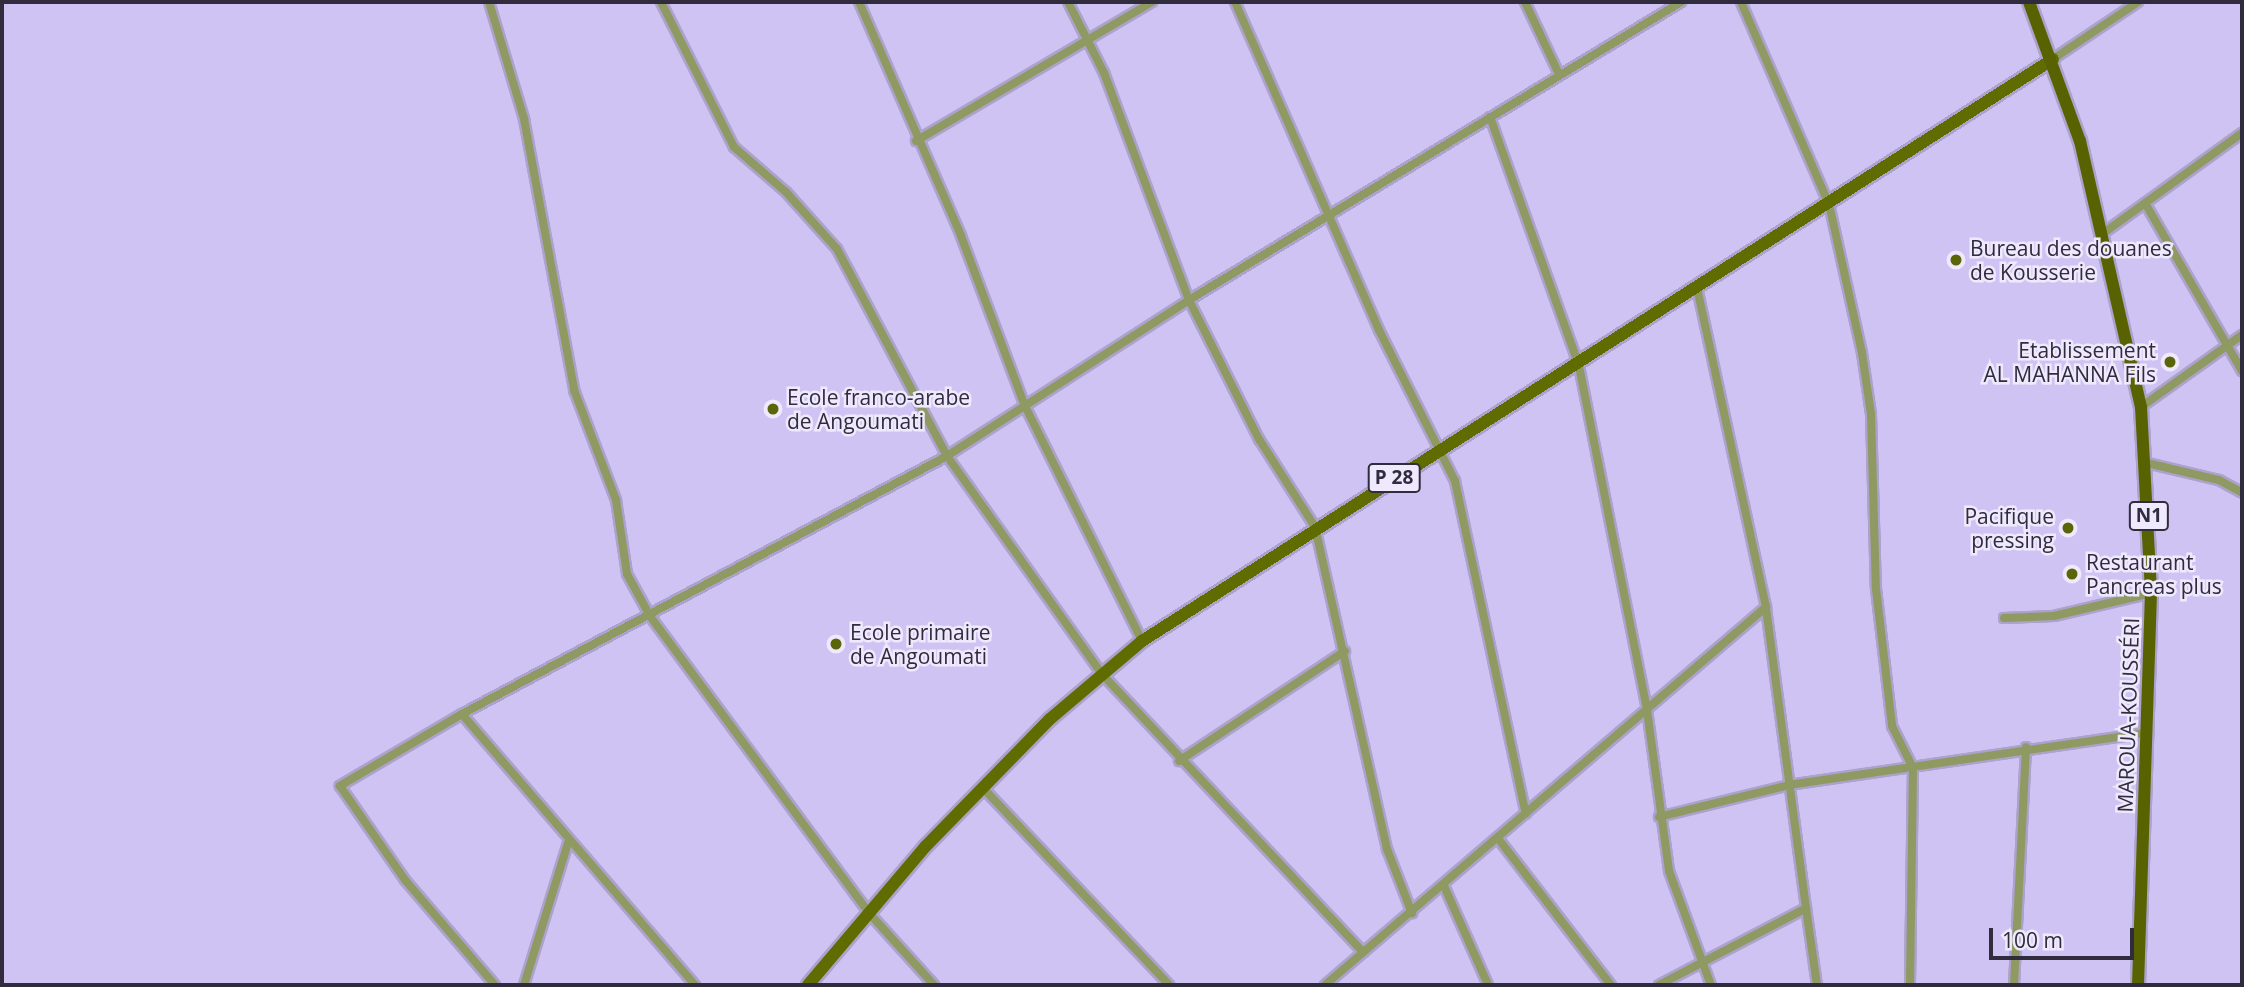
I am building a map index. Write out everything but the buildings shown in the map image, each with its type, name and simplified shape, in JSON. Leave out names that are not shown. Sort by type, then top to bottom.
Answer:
[{"type":"highway","name":"MAROUA-KOUSSÉRI","points":[[2029,2],[2053,59],[2105,232],[2141,407],[2147,463],[2151,593],[2138,985]]},
{"type":"main road","name":"P 28","points":[[808,985],[869,913],[983,788],[1101,673],[1142,641],[1315,527],[1579,366],[2053,59]]},
{"type":"street","points":[[489,2],[524,119],[574,390],[616,500],[627,574],[649,616],[869,913],[934,985]]},
{"type":"street","points":[[661,2],[734,147],[786,192],[837,249],[947,456],[1101,673],[1179,761],[1363,953]]},
{"type":"street","points":[[859,2],[916,141],[961,236],[1025,407],[1142,641]]},
{"type":"street","points":[[1068,2],[1088,44],[1189,300],[1259,439],[1315,527],[1345,651],[1387,849],[1412,913]]},
{"type":"street","points":[[916,141],[1088,44],[1152,2]]},
{"type":"street","points":[[1235,2],[1379,330],[1442,448],[1466,519],[1526,814]]},
{"type":"street","points":[[1525,2],[1558,72]]},
{"type":"street","points":[[495,985],[405,880],[340,786],[462,714],[947,456],[1189,300],[1490,117],[1558,72],[1681,2]]},
{"type":"street","points":[[1741,2],[1829,204],[1871,414],[1876,589],[1892,726],[1913,768],[1910,985]]},
{"type":"street","points":[[2053,59],[2138,2]]},
{"type":"street","points":[[1490,117],[1579,366],[1647,710],[1659,817],[1674,890],[1711,985]]},
{"type":"street","points":[[2105,232],[2242,133]]},
{"type":"street","points":[[2146,203],[2242,371]]},
{"type":"street","points":[[1697,289],[1766,607],[1818,985]]},
{"type":"street","points":[[2141,407],[2242,335]]},
{"type":"street","points":[[2147,463],[2219,480],[2242,494]]},
{"type":"street","points":[[2004,618],[2054,616],[2151,593]]},
{"type":"street","points":[[1325,985],[1500,841],[1526,814],[1766,607]]},
{"type":"street","points":[[1179,761],[1345,651]]},
{"type":"street","points":[[462,714],[568,843],[695,985]]},
{"type":"street","points":[[1659,817],[1789,785],[1913,768],[2026,747],[2147,733]]},
{"type":"street","points":[[2014,985],[2026,747]]},
{"type":"street","points":[[983,788],[1169,985]]},
{"type":"street","points":[[1500,841],[1611,985]]},
{"type":"street","points":[[524,985],[568,843]]},
{"type":"street","points":[[1444,887],[1488,985]]},
{"type":"street","points":[[1659,985],[1703,966],[1806,908]]},
{"type":"place","name":"Bureau des douanes de Kousserie","points":[[1956,260]]},
{"type":"place","name":"Etablissement AL MAHANNA Fils","points":[[2170,362]]},
{"type":"place","name":"Ecole franco-arabe de Angoumati","points":[[773,409]]},
{"type":"place","name":"Pacifique pressing","points":[[2068,528]]},
{"type":"place","name":"Restaurant Pancreas plus","points":[[2072,574]]},
{"type":"place","name":"Ecole primaire de Angoumati","points":[[836,644]]}]
